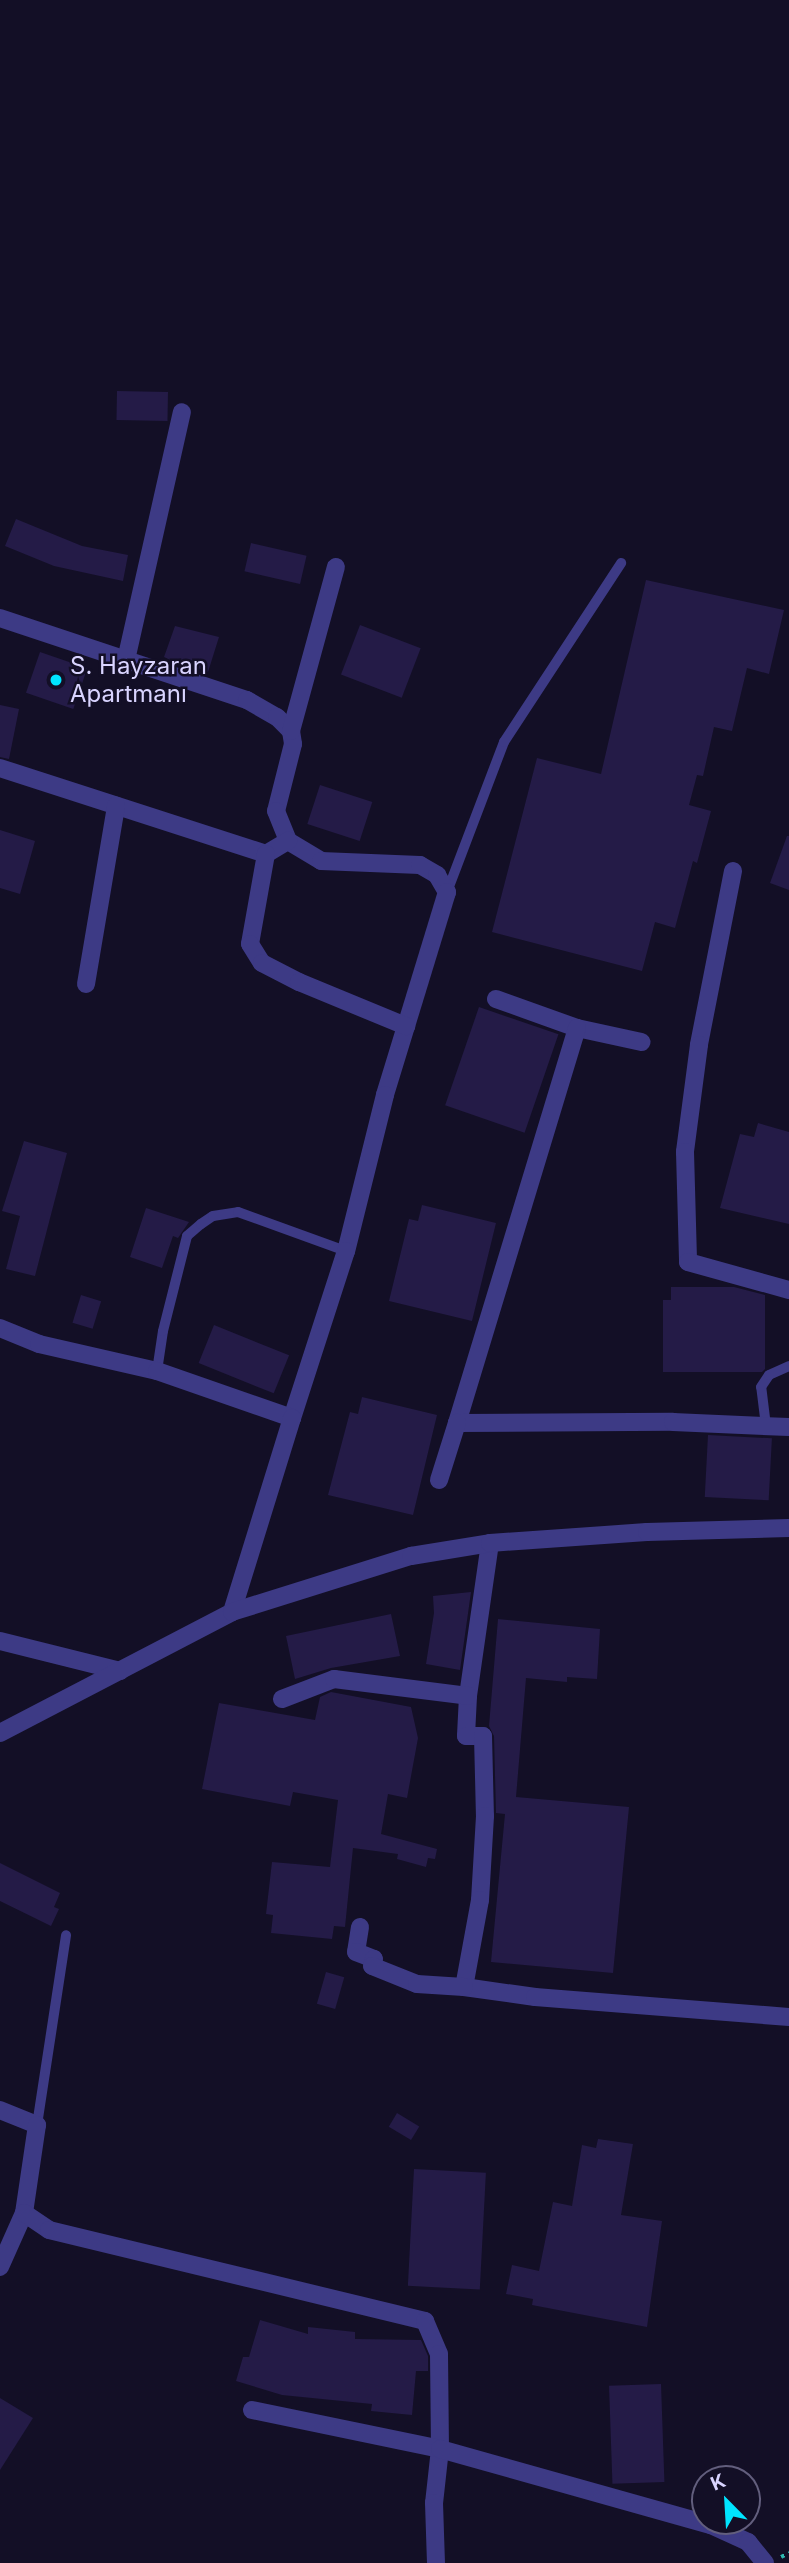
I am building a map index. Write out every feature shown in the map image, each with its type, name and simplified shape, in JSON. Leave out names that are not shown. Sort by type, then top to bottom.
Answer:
[{"type":"street","points":[[126,660],[182,412]]},
{"type":"street","points":[[232,1612],[345,1251],[385,1095],[447,892],[437,875],[420,865],[321,861],[288,841],[276,811],[292,744],[291,731],[336,567]]},
{"type":"street","points":[[0,618],[247,700],[277,717],[291,731]]},
{"type":"street","points":[[0,768],[266,854],[288,841]]},
{"type":"street","points":[[86,984],[116,806]]},
{"type":"street","points":[[266,854],[250,944],[262,963],[299,982],[406,1027]]},
{"type":"street","points":[[733,871],[699,1045],[685,1152],[688,1262],[789,1290]]},
{"type":"street","points":[[496,999],[577,1028],[641,1042]]},
{"type":"street","points":[[439,1480],[577,1028]]},
{"type":"street","points":[[0,1328],[39,1344],[157,1371],[292,1418]]},
{"type":"street","points":[[457,1423],[673,1422],[789,1427]]},
{"type":"street","points":[[0,1733],[232,1612],[411,1556],[490,1543],[647,1532],[789,1528]]},
{"type":"street","points":[[464,1987],[480,1900],[485,1816],[483,1736],[466,1736],[468,1696],[490,1543]]},
{"type":"street","points":[[0,1641],[120,1671]]},
{"type":"street","points":[[282,1699],[334,1679],[468,1696]]},
{"type":"street","points":[[360,1927],[356,1952],[374,1959],[372,1966],[417,1984],[464,1987],[535,1997],[789,2017]]},
{"type":"street","points":[[0,2110],[37,2125],[24,2213],[0,2267]]},
{"type":"street","points":[[24,2213],[49,2230],[425,2321],[439,2354],[440,2449],[434,2503],[436,2563]]},
{"type":"street","points":[[252,2410],[440,2449],[711,2525],[748,2542],[765,2563]]},
{"type":"lane","points":[[447,892],[504,742],[621,563]]},
{"type":"lane","points":[[157,1371],[163,1331],[187,1236],[213,1216],[238,1212],[345,1251]]},
{"type":"lane","points":[[766,1426],[761,1387],[769,1376],[789,1366]]},
{"type":"lane","points":[[37,2125],[66,1935]]},
{"type":"building","points":[[117,391],[168,392],[167,421],[116,420]]},
{"type":"building","points":[[16,519],[82,546],[128,555],[123,581],[54,566],[5,546]]},
{"type":"building","points":[[251,543],[307,556],[300,584],[244,571]]},
{"type":"building","points":[[646,580],[784,610],[769,674],[747,668],[732,731],[714,727],[703,776],[697,775],[689,805],[711,811],[697,863],[693,861],[675,928],[655,922],[642,971],[492,932],[537,758],[601,774]]},
{"type":"building","points":[[360,625],[421,648],[402,698],[341,674]]},
{"type":"building","points":[[175,626],[219,637],[208,672],[198,668],[197,672],[164,657]]},
{"type":"building","name":"S. Hayzaran Apartmanı","points":[[40,652],[87,668],[73,709],[26,693]]},
{"type":"building","points":[[0,705],[19,709],[9,759],[0,757]]},
{"type":"building","points":[[320,785],[372,802],[360,841],[307,824]]},
{"type":"building","points":[[0,830],[35,841],[20,894],[0,888]]},
{"type":"building","points":[[789,836],[789,890],[770,883]]},
{"type":"building","points":[[479,1007],[558,1034],[525,1133],[445,1105]]},
{"type":"building","points":[[758,1123],[789,1132],[789,1224],[720,1208],[740,1134],[754,1137]]},
{"type":"building","points":[[24,1141],[67,1153],[35,1276],[6,1269],[20,1216],[2,1211]]},
{"type":"building","points":[[422,1205],[496,1223],[472,1321],[389,1301],[409,1219],[418,1221]]},
{"type":"building","points":[[146,1208],[189,1222],[178,1238],[173,1236],[162,1268],[130,1257]]},
{"type":"building","points":[[671,1287],[734,1287],[765,1295],[765,1369],[762,1372],[663,1372],[663,1300],[671,1300]]},
{"type":"building","points":[[81,1295],[101,1301],[93,1329],[73,1323]]},
{"type":"building","points":[[214,1325],[289,1355],[274,1393],[199,1363]]},
{"type":"building","points":[[362,1397],[437,1415],[413,1515],[328,1495],[350,1412],[358,1414]]},
{"type":"building","points":[[708,1435],[772,1438],[769,1500],[705,1497]]},
{"type":"building","points":[[471,1592],[460,1670],[426,1664],[434,1613],[433,1596]]},
{"type":"building","points":[[391,1614],[400,1656],[331,1668],[295,1679],[286,1636]]},
{"type":"building","points":[[498,1619],[600,1629],[597,1679],[567,1677],[567,1682],[526,1678],[516,1797],[629,1807],[613,1973],[491,1962],[505,1814],[496,1813],[494,1736],[489,1726]]},
{"type":"building","points":[[331,1692],[411,1707],[418,1738],[407,1798],[388,1794],[381,1834],[437,1849],[435,1859],[428,1858],[426,1867],[397,1859],[398,1854],[353,1848],[345,1927],[334,1926],[332,1939],[271,1933],[273,1915],[266,1914],[272,1862],[330,1867],[338,1800],[293,1792],[290,1806],[202,1789],[219,1703],[315,1720],[320,1697]]},
{"type":"building","points":[[0,1863],[60,1893],[54,1907],[59,1909],[51,1926],[0,1901]]},
{"type":"building","points":[[326,1972],[344,1977],[335,2009],[317,2004]]},
{"type":"building","points":[[397,2113],[419,2126],[411,2140],[389,2127]]},
{"type":"building","points":[[598,2139],[633,2144],[621,2215],[662,2221],[647,2327],[532,2305],[533,2299],[506,2294],[512,2265],[539,2271],[553,2202],[572,2206],[582,2145],[596,2148]]},
{"type":"building","points":[[414,2169],[486,2173],[480,2290],[408,2286]]},
{"type":"building","points":[[260,2320],[308,2334],[308,2327],[355,2332],[355,2339],[421,2340],[428,2356],[428,2371],[416,2371],[412,2415],[371,2411],[372,2404],[282,2395],[236,2381],[243,2357],[249,2357]]},
{"type":"building","points":[[661,2384],[664,2482],[612,2484],[609,2386]]},
{"type":"building","points":[[0,2398],[33,2418],[0,2470]]},
{"type":"place","name":"S. Hayzaran Apartmanı","points":[[56,680]]}]
